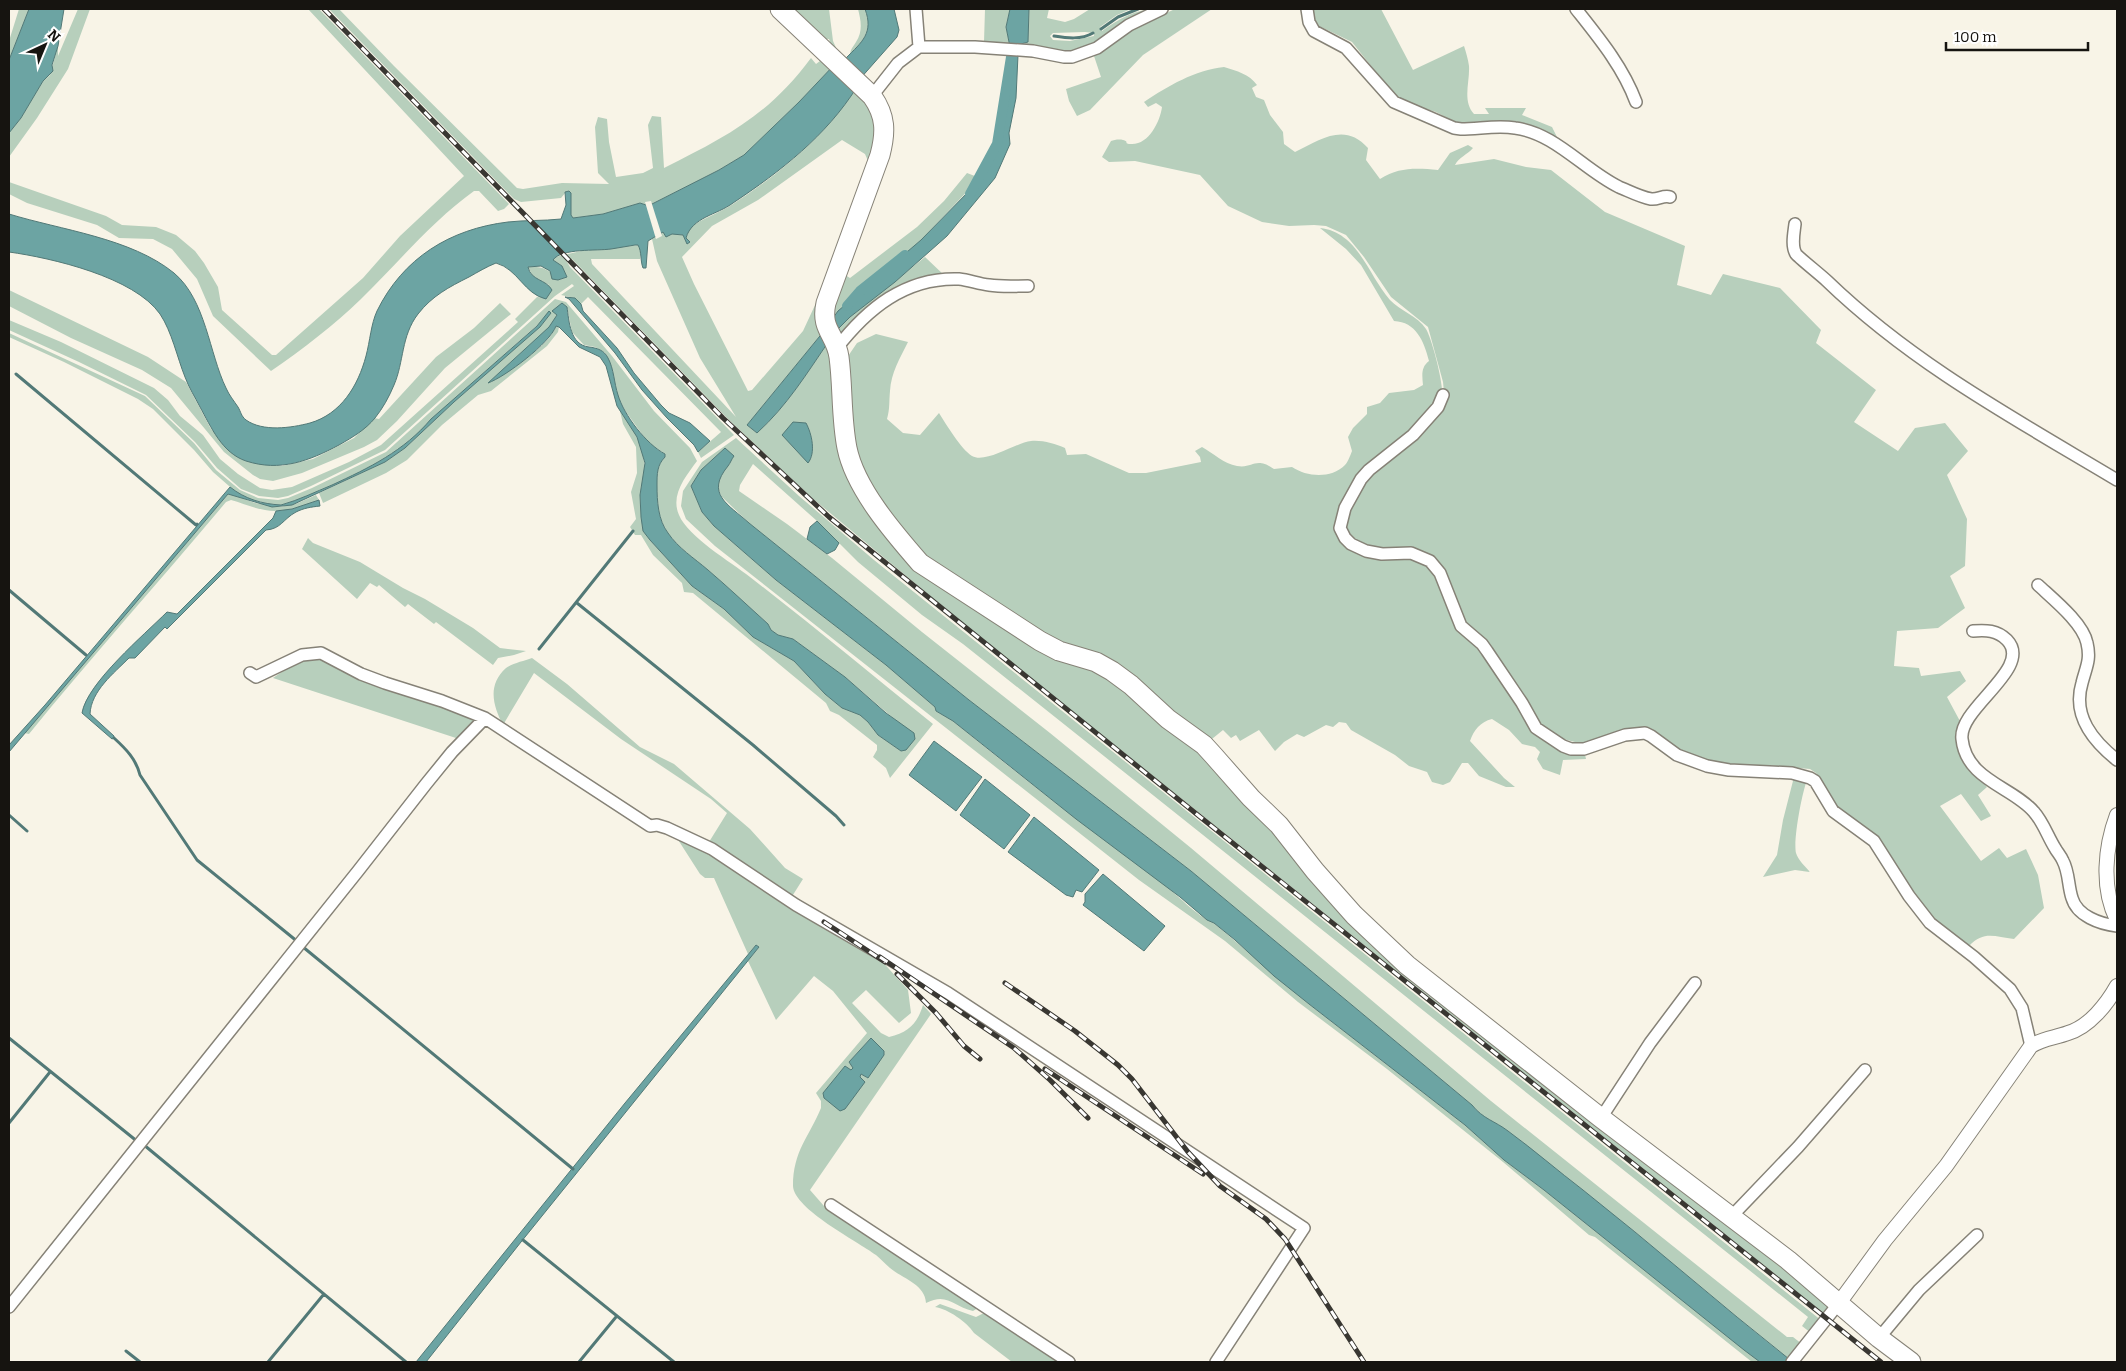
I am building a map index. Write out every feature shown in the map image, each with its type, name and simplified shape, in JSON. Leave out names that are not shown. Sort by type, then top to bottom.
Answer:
[{"type":"main road","points":[[780,9],[866,91],[880,107],[884,120],[883,141],[873,176],[826,303],[823,319],[840,364],[845,435],[853,465],[877,508],[920,563],[1040,641],[1059,651],[1096,662],[1131,685],[1168,719],[1204,745],[1251,798],[1279,825],[1334,893],[1379,941],[1601,1118],[1730,1218],[1788,1260],[1879,1338],[1912,1362]]},
{"type":"street","points":[[916,9],[919,47]]},
{"type":"street","points":[[866,91],[919,47],[975,47],[1023,51],[1064,58],[1080,55],[1096,48],[1129,26],[1162,9]]},
{"type":"street","points":[[1307,9],[1309,22],[1314,31],[1346,48],[1388,96],[1401,106],[1454,128],[1509,127],[1530,132],[1554,144],[1593,172],[1621,188],[1653,200],[1665,196],[1670,197]]},
{"type":"street","points":[[1576,9],[1606,47],[1624,76],[1636,102]]},
{"type":"street","points":[[1795,224],[1794,252],[1798,257],[1913,355],[1968,391],[2117,480]]},
{"type":"street","points":[[831,337],[862,318],[890,296],[921,284],[961,279],[992,286],[1028,286]]},
{"type":"street","points":[[1443,395],[1438,407],[1413,435],[1369,470],[1361,479],[1341,519],[1340,528],[1345,538],[1351,544],[1366,551],[1382,554],[1411,553],[1422,556],[1436,566],[1448,589],[1460,626],[1488,651],[1536,728],[1563,746],[1571,749],[1584,749],[1625,735],[1645,733],[1677,755],[1707,766],[1729,770],[1792,773],[1810,778],[1815,782],[1832,811],[1874,841],[1909,896],[1930,924],[1974,956],[2010,989],[2022,1008],[2031,1046]]},
{"type":"street","points":[[2038,585],[2074,620],[2087,641],[2090,662],[2081,684],[2078,704],[2085,726],[2101,747],[2117,760]]},
{"type":"street","points":[[1973,631],[1998,632],[2011,644],[2013,652],[2007,671],[1966,721],[1962,729],[1965,752],[1976,768],[1993,784],[2018,798],[2035,812],[2063,860],[2072,899],[2081,912],[2105,924],[2117,926]]},
{"type":"street","points":[[250,673],[256,676],[302,655],[321,653],[361,674],[442,701],[485,718],[650,826],[657,825],[668,828],[712,850],[796,905],[948,993],[1304,1228],[1216,1362]]},
{"type":"street","points":[[9,1306],[426,784],[452,752],[485,718]]},
{"type":"street","points":[[2117,815],[2109,843],[2107,868],[2108,894],[2117,920]]},
{"type":"street","points":[[1601,1118],[1650,1043],[1695,984]]},
{"type":"street","points":[[1795,1359],[1885,1240],[1946,1166],[2031,1046],[2040,1040],[2069,1033],[2083,1024],[2094,1016],[2106,1003],[2117,986]]},
{"type":"street","points":[[1730,1218],[1798,1147],[1865,1070]]},
{"type":"street","points":[[831,1205],[1069,1362]]},
{"type":"street","points":[[1879,1338],[1919,1290],[1977,1235]]},
{"type":"green space","points":[[19,9],[29,9],[9,60],[9,41]]},
{"type":"green space","points":[[78,9],[90,9],[68,69],[37,118],[9,157],[9,133],[21,118],[43,81],[50,75],[58,46],[58,56]]},
{"type":"green space","points":[[308,9],[319,9],[509,204],[504,209],[498,211],[479,191],[474,191],[444,215],[340,318],[271,371],[213,316],[197,279],[172,249],[153,239],[119,238],[97,225],[27,203],[9,194],[9,182],[106,216],[122,225],[156,227],[176,235],[195,251],[204,263],[218,287],[222,310],[272,355],[276,355],[363,278],[400,236],[464,176]]},
{"type":"green space","points":[[329,9],[339,9],[517,188],[523,189],[562,183],[609,184],[598,173],[595,127],[598,117],[607,119],[609,142],[616,177],[643,173],[653,168],[648,125],[652,116],[661,117],[664,168],[727,135],[745,123],[779,95],[811,58],[816,64],[820,61],[826,65],[835,64],[744,155],[719,170],[652,204],[640,203],[603,214],[573,218],[571,215],[571,193],[566,192],[561,198],[521,202],[514,199]]},
{"type":"green space","points":[[785,9],[829,9],[833,41],[842,61],[834,55],[829,39],[822,39]]},
{"type":"green space","points":[[858,9],[865,9],[868,29],[864,39],[850,54],[860,30],[861,22]]},
{"type":"green space","points":[[985,9],[1010,9],[1006,27],[1010,47],[984,42]]},
{"type":"green space","points":[[1029,9],[1049,9],[1047,18],[1065,22],[1090,9],[1131,9],[1117,15],[1100,27],[1102,31],[1128,16],[1149,9],[1157,9],[1072,55],[1021,45],[1028,42]],"holes":[[[1053,33],[1094,33],[1094,36],[1070,41],[1053,40],[1050,36]]]},
{"type":"green space","points":[[1175,9],[1212,9],[1143,55],[1090,110],[1077,116],[1069,101],[1066,89],[1101,77],[1094,56],[1130,30]]},
{"type":"green space","points":[[1312,9],[1381,9],[1413,70],[1464,46],[1469,66],[1467,97],[1470,109],[1474,114],[1489,114],[1485,108],[1526,108],[1522,115],[1552,127],[1557,137],[1543,130],[1517,122],[1461,125],[1436,112],[1398,100],[1352,42],[1319,26],[1314,18]]},
{"type":"green space","points":[[1224,67],[1254,81],[1257,85],[1252,88],[1256,97],[1264,100],[1270,115],[1283,132],[1284,144],[1295,152],[1333,135],[1351,136],[1368,148],[1366,160],[1380,179],[1401,170],[1438,170],[1450,153],[1468,145],[1473,148],[1455,165],[1494,159],[1526,167],[1551,170],[1605,212],[1685,246],[1677,285],[1711,295],[1723,274],[1780,288],[1821,330],[1816,343],[1876,390],[1854,422],[1898,451],[1915,428],[1945,423],[1968,451],[1947,475],[1967,519],[1965,566],[1950,576],[1965,608],[1938,628],[1897,631],[1894,666],[1919,668],[1921,676],[1960,671],[1966,681],[1947,697],[1961,723],[1967,764],[1987,787],[1978,795],[1991,816],[1981,821],[1961,794],[1940,806],[1981,861],[1999,848],[2007,858],[2026,849],[2038,875],[2044,908],[2014,939],[1985,936],[1974,941],[1969,946],[1952,937],[1931,919],[1883,847],[1840,813],[1816,773],[1810,769],[1765,765],[1737,766],[1700,761],[1676,750],[1655,733],[1579,743],[1559,738],[1543,727],[1470,631],[1439,565],[1377,550],[1357,542],[1346,529],[1351,505],[1365,480],[1445,402],[1443,382],[1428,327],[1391,297],[1364,257],[1346,235],[1326,226],[1289,226],[1262,222],[1228,206],[1200,175],[1135,161],[1109,162],[1102,157],[1111,141],[1121,140],[1126,141],[1128,144],[1136,144],[1148,137],[1152,132],[1159,119],[1162,107],[1156,103],[1148,107],[1144,102],[1192,75]]},
{"type":"green space","points":[[857,87],[878,109],[871,168],[865,154],[842,140],[758,200],[712,226],[682,257],[748,391],[752,390],[803,331],[816,303],[826,289],[824,331],[747,425],[757,433],[768,423],[796,389],[829,341],[839,420],[905,552],[1101,671],[1188,738],[1322,886],[1833,1306],[1826,1315],[987,643],[812,498],[728,419],[572,259],[567,262],[570,267],[734,435],[701,458],[698,452],[721,432],[588,297],[581,304],[575,298],[561,295],[574,286],[572,284],[555,296],[385,450],[288,496],[278,498],[259,496],[241,489],[217,468],[195,442],[146,395],[9,330],[9,320],[61,342],[154,388],[168,400],[180,416],[203,435],[220,459],[238,474],[260,488],[272,490],[292,487],[349,462],[381,445],[518,322],[515,319],[537,297],[546,298],[549,285],[533,277],[528,267],[545,269],[559,280],[567,277],[562,266],[552,260],[555,257],[581,251],[638,245],[641,251],[640,259],[591,259],[592,264],[736,417],[700,358],[657,261],[652,239],[663,232],[683,235],[687,243],[689,242],[686,238],[689,228],[733,204],[785,166],[817,137],[845,105]]},
{"type":"green space","points":[[967,173],[980,178],[921,240],[892,266],[880,273],[829,321],[842,273],[850,278],[917,227],[944,201]]},
{"type":"green space","points":[[1320,228],[1333,231],[1344,237],[1361,256],[1390,300],[1423,324],[1437,362],[1442,390],[1442,396],[1437,406],[1368,469],[1344,508],[1344,539],[1429,562],[1451,607],[1481,644],[1535,729],[1584,750],[1586,759],[1563,760],[1560,775],[1543,769],[1537,759],[1540,752],[1535,747],[1522,744],[1509,730],[1492,719],[1478,727],[1470,741],[1504,778],[1515,787],[1506,787],[1479,776],[1468,763],[1462,763],[1450,782],[1443,785],[1432,782],[1427,772],[1409,766],[1395,755],[1351,730],[1346,723],[1339,722],[1333,727],[1326,725],[1304,737],[1297,734],[1284,742],[1275,751],[1259,730],[1240,741],[1236,735],[1231,738],[1223,730],[1207,743],[920,559],[853,456],[842,365],[857,343],[876,334],[908,342],[892,378],[887,419],[903,433],[920,435],[939,413],[968,453],[978,458],[993,455],[1025,442],[1035,441],[1065,448],[1067,455],[1086,454],[1129,473],[1146,473],[1201,462],[1200,457],[1195,451],[1202,447],[1223,461],[1237,466],[1262,463],[1274,469],[1292,467],[1305,473],[1319,475],[1333,473],[1346,464],[1349,459],[1352,451],[1348,437],[1353,428],[1367,414],[1367,407],[1380,403],[1389,393],[1414,390],[1423,385],[1423,369],[1429,361],[1425,346],[1418,334],[1408,325],[1394,321],[1361,265],[1346,249]]},
{"type":"green space","points":[[925,257],[945,276],[916,282],[843,335],[833,334],[850,317]]},
{"type":"green space","points":[[9,290],[148,357],[186,382],[211,429],[245,460],[282,466],[313,459],[354,438],[374,418],[379,419],[436,357],[474,328],[500,303],[511,314],[445,368],[377,440],[302,473],[273,481],[260,479],[253,475],[224,452],[171,388],[142,370],[71,338],[9,306]]},
{"type":"green space","points":[[555,299],[566,302],[612,356],[654,411],[690,448],[697,461],[680,486],[676,500],[679,515],[691,532],[796,613],[933,724],[890,778],[886,768],[873,757],[877,750],[877,745],[839,715],[830,711],[826,703],[693,593],[684,592],[682,583],[653,555],[641,535],[635,535],[630,527],[636,519],[631,492],[637,473],[636,447],[623,424],[620,411],[634,431],[642,448],[645,468],[640,495],[641,517],[650,540],[692,586],[724,609],[753,637],[794,661],[825,694],[842,708],[860,715],[878,735],[901,751],[900,724],[845,677],[793,639],[778,635],[771,630],[768,624],[672,538],[662,522],[657,497],[658,470],[665,454],[649,444],[626,412],[618,397],[611,365],[605,353],[595,347],[584,345],[572,332],[567,307],[562,304],[553,312],[556,313],[556,319],[550,327],[489,382],[527,358],[545,342],[556,326],[559,327],[558,332],[547,346],[491,391],[478,395],[442,425],[407,460],[386,473],[323,503],[319,493],[385,462],[405,448],[454,402],[540,327],[551,313],[398,449],[346,479],[281,505],[249,499],[237,493],[213,472],[153,409],[138,399],[9,337],[9,333],[145,396],[194,443],[216,470],[240,490],[258,498],[278,500],[312,488],[386,452]]},
{"type":"green space","points":[[736,438],[799,496],[874,560],[1822,1321],[1811,1333],[1802,1326],[1808,1317],[963,644],[922,615],[858,562],[817,521],[753,464],[740,485],[739,491],[832,558],[1191,848],[1491,1101],[1787,1337],[1793,1337],[1802,1344],[1789,1359],[1583,1190],[1508,1131],[1480,1114],[1472,1105],[1191,871],[969,700],[749,523],[722,497],[718,489],[718,481],[725,469],[725,448],[701,470],[691,486],[702,512],[714,526],[776,580],[886,665],[935,707],[936,711],[953,721],[1055,802],[1160,881],[1193,910],[1214,923],[1309,1004],[1465,1125],[1504,1160],[1760,1362],[1752,1362],[1595,1237],[1589,1235],[1503,1162],[1387,1069],[1298,1002],[1225,941],[1139,880],[715,546],[686,519],[681,506],[683,491],[702,462]]},
{"type":"green space","points":[[228,494],[255,503],[280,507],[298,503],[316,495],[319,500],[292,509],[278,511],[261,509],[231,500],[226,502],[29,734],[24,733]]},
{"type":"green space","points":[[308,538],[313,543],[360,562],[425,599],[473,628],[500,648],[526,651],[498,658],[493,665],[436,622],[434,624],[408,604],[405,607],[379,585],[377,587],[370,583],[357,599],[302,549]]},
{"type":"green space","points":[[319,657],[478,718],[459,739],[273,678],[289,667]]},
{"type":"green space","points":[[532,658],[567,684],[640,747],[674,764],[750,829],[785,868],[803,879],[791,898],[709,842],[727,813],[711,799],[621,739],[534,673],[503,725],[495,703],[494,688],[496,681],[506,668]]},
{"type":"green space","points":[[1794,777],[1807,780],[1798,816],[1795,847],[1798,858],[1810,872],[1795,870],[1763,877],[1777,855],[1783,820]]},
{"type":"green space","points":[[675,835],[711,853],[880,959],[908,990],[911,1013],[899,1023],[866,990],[852,1003],[881,1033],[889,1037],[907,1030],[915,1022],[923,1005],[931,1014],[810,1190],[824,1206],[978,1308],[973,1311],[950,1301],[940,1299],[926,1303],[925,1296],[918,1286],[895,1272],[876,1255],[828,1224],[804,1205],[796,1195],[793,1186],[796,1163],[802,1145],[821,1108],[821,1101],[816,1093],[867,1033],[833,991],[814,976],[776,1020],[748,961],[759,947],[756,945],[748,954],[714,878],[705,878],[700,874]],"holes":[[[871,1038],[867,1078],[862,1074],[860,1077],[848,1068],[851,1070],[853,1068],[849,1062]]]},
{"type":"green space","points":[[940,1304],[976,1317],[984,1313],[1059,1362],[1012,1362],[974,1333],[957,1317],[946,1310],[935,1307]]},
{"type":"water","points":[[29,9],[64,9],[58,46],[52,65],[53,71],[43,81],[21,118],[9,133],[9,60]]},
{"type":"water","points":[[865,9],[894,9],[899,30],[897,37],[859,80],[846,58],[861,42],[867,31],[868,25]]},
{"type":"water","points":[[1010,9],[1029,9],[1028,42],[1010,47],[1006,27]]},
{"type":"water","points":[[1009,54],[1018,55],[1016,98],[1009,133],[1010,144],[995,178],[947,236],[895,282],[850,317],[833,334],[833,318],[838,311],[921,240],[972,188],[993,160],[1002,130],[1002,113],[1008,81]]},
{"type":"water","points":[[835,64],[857,87],[845,105],[817,137],[785,165],[727,207],[694,225],[686,238],[690,242],[687,244],[683,235],[672,234],[666,237],[663,232],[648,241],[646,268],[643,268],[638,245],[571,252],[557,256],[553,260],[562,266],[567,277],[558,280],[552,279],[550,271],[541,266],[528,267],[535,278],[549,286],[552,290],[546,299],[532,292],[510,270],[496,263],[455,284],[429,302],[412,322],[394,385],[388,398],[371,422],[339,445],[317,456],[294,463],[271,465],[246,461],[230,452],[224,446],[213,431],[188,385],[164,321],[148,301],[112,280],[91,271],[69,264],[9,252],[9,214],[95,236],[137,251],[157,261],[174,273],[185,284],[193,297],[206,328],[220,374],[230,396],[244,418],[253,424],[269,428],[302,425],[321,419],[331,413],[347,397],[363,367],[377,311],[400,276],[431,249],[467,231],[487,226],[514,221],[561,219],[566,205],[565,192],[569,191],[571,193],[571,215],[573,218],[603,214],[640,203],[652,204],[744,155]]},
{"type":"water","points":[[565,297],[575,298],[581,304],[583,311],[617,348],[634,373],[669,413],[690,423],[710,441],[698,452],[694,445],[642,390],[615,353],[569,299]]},
{"type":"water","points":[[562,303],[567,307],[572,332],[578,342],[600,350],[608,358],[612,367],[618,395],[630,420],[650,443],[665,454],[658,470],[657,497],[662,522],[672,538],[768,624],[771,630],[778,635],[793,639],[845,677],[886,713],[914,733],[915,739],[906,750],[901,751],[878,735],[860,715],[842,708],[825,694],[794,661],[753,637],[724,609],[692,586],[650,540],[643,531],[641,517],[640,495],[645,463],[637,437],[617,406],[606,366],[600,357],[579,347],[556,326],[545,341],[526,359],[496,380],[488,383],[549,327],[557,315],[552,311]]},
{"type":"water","points":[[549,311],[551,313],[540,327],[454,402],[405,448],[385,462],[292,505],[272,507],[228,494],[9,752],[9,745],[230,487],[254,500],[281,505],[332,485],[385,458],[421,430],[431,419],[537,326]]},
{"type":"water","points":[[824,331],[829,341],[778,412],[757,433],[747,425]]},
{"type":"water","points":[[793,422],[806,423],[808,427],[812,454],[808,463],[782,435]]},
{"type":"water","points":[[725,448],[734,456],[721,476],[719,491],[727,504],[749,523],[969,700],[1191,871],[1472,1105],[1480,1114],[1537,1153],[1789,1359],[1786,1362],[1760,1362],[1744,1350],[1504,1160],[1465,1125],[1274,976],[1214,923],[1207,920],[1180,897],[1076,819],[953,721],[936,711],[935,707],[886,665],[776,580],[714,526],[702,512],[691,486],[701,470]]},
{"type":"water","points":[[319,500],[320,506],[299,511],[279,526],[266,530],[167,629],[165,627],[135,658],[129,658],[110,676],[94,698],[90,714],[114,738],[112,739],[82,713],[86,701],[94,688],[131,646],[167,612],[177,614],[273,518],[276,511],[292,509]]},
{"type":"water","points":[[817,521],[839,543],[835,550],[827,554],[807,539],[810,527]]},
{"type":"water","points":[[934,741],[982,777],[956,811],[909,775]]},
{"type":"water","points":[[985,779],[1030,815],[1004,849],[960,815]]},
{"type":"water","points":[[1034,817],[1099,870],[1082,892],[1076,890],[1073,897],[1066,895],[1008,852]]},
{"type":"water","points":[[1103,874],[1165,926],[1144,951],[1083,905],[1085,894]]},
{"type":"water","points":[[756,945],[759,947],[426,1362],[416,1362],[625,1103]]},
{"type":"water","points":[[871,1038],[884,1051],[884,1055],[868,1078],[861,1074],[860,1077],[865,1082],[845,1109],[840,1111],[824,1098],[823,1093],[845,1066],[851,1070],[853,1068],[849,1062]]},
{"type":"pier","points":[[651,201],[662,236],[656,239],[645,202]]},
{"type":"waterway","points":[[1101,29],[1118,17],[1138,9]]},
{"type":"waterway","points":[[1054,36],[1079,38],[1093,33]]},
{"type":"waterway","points":[[970,194],[997,144],[1011,57]]},
{"type":"waterway","points":[[847,306],[860,291],[905,255]]},
{"type":"waterway","points":[[16,374],[197,524]]},
{"type":"waterway","points":[[539,649],[633,531]]},
{"type":"waterway","points":[[9,590],[86,655]]},
{"type":"waterway","points":[[577,603],[753,745],[844,825]]},
{"type":"waterway","points":[[114,738],[133,759],[140,775],[197,860],[298,942]]},
{"type":"waterway","points":[[9,815],[27,831]]},
{"type":"waterway","points":[[303,947],[573,1169]]},
{"type":"waterway","points":[[9,1038],[138,1142]]},
{"type":"waterway","points":[[9,1123],[50,1072]]},
{"type":"waterway","points":[[144,1145],[406,1362]]},
{"type":"waterway","points":[[523,1240],[674,1362]]},
{"type":"waterway","points":[[268,1362],[324,1294]]},
{"type":"waterway","points":[[579,1362],[616,1317]]},
{"type":"waterway","points":[[126,1351],[140,1362]]},
{"type":"railway","points":[[324,9],[723,418],[829,517],[1881,1362]]},
{"type":"railway","points":[[824,922],[885,962]]},
{"type":"railway","points":[[880,957],[1014,1048],[1088,1118]]},
{"type":"railway","points":[[897,974],[936,1013],[964,1046],[980,1059]]},
{"type":"railway","points":[[1005,983],[1075,1031],[1118,1065],[1132,1079],[1188,1152],[1220,1186],[1266,1219],[1285,1239],[1364,1362]]},
{"type":"railway","points":[[1045,1069],[1203,1174]]}]
